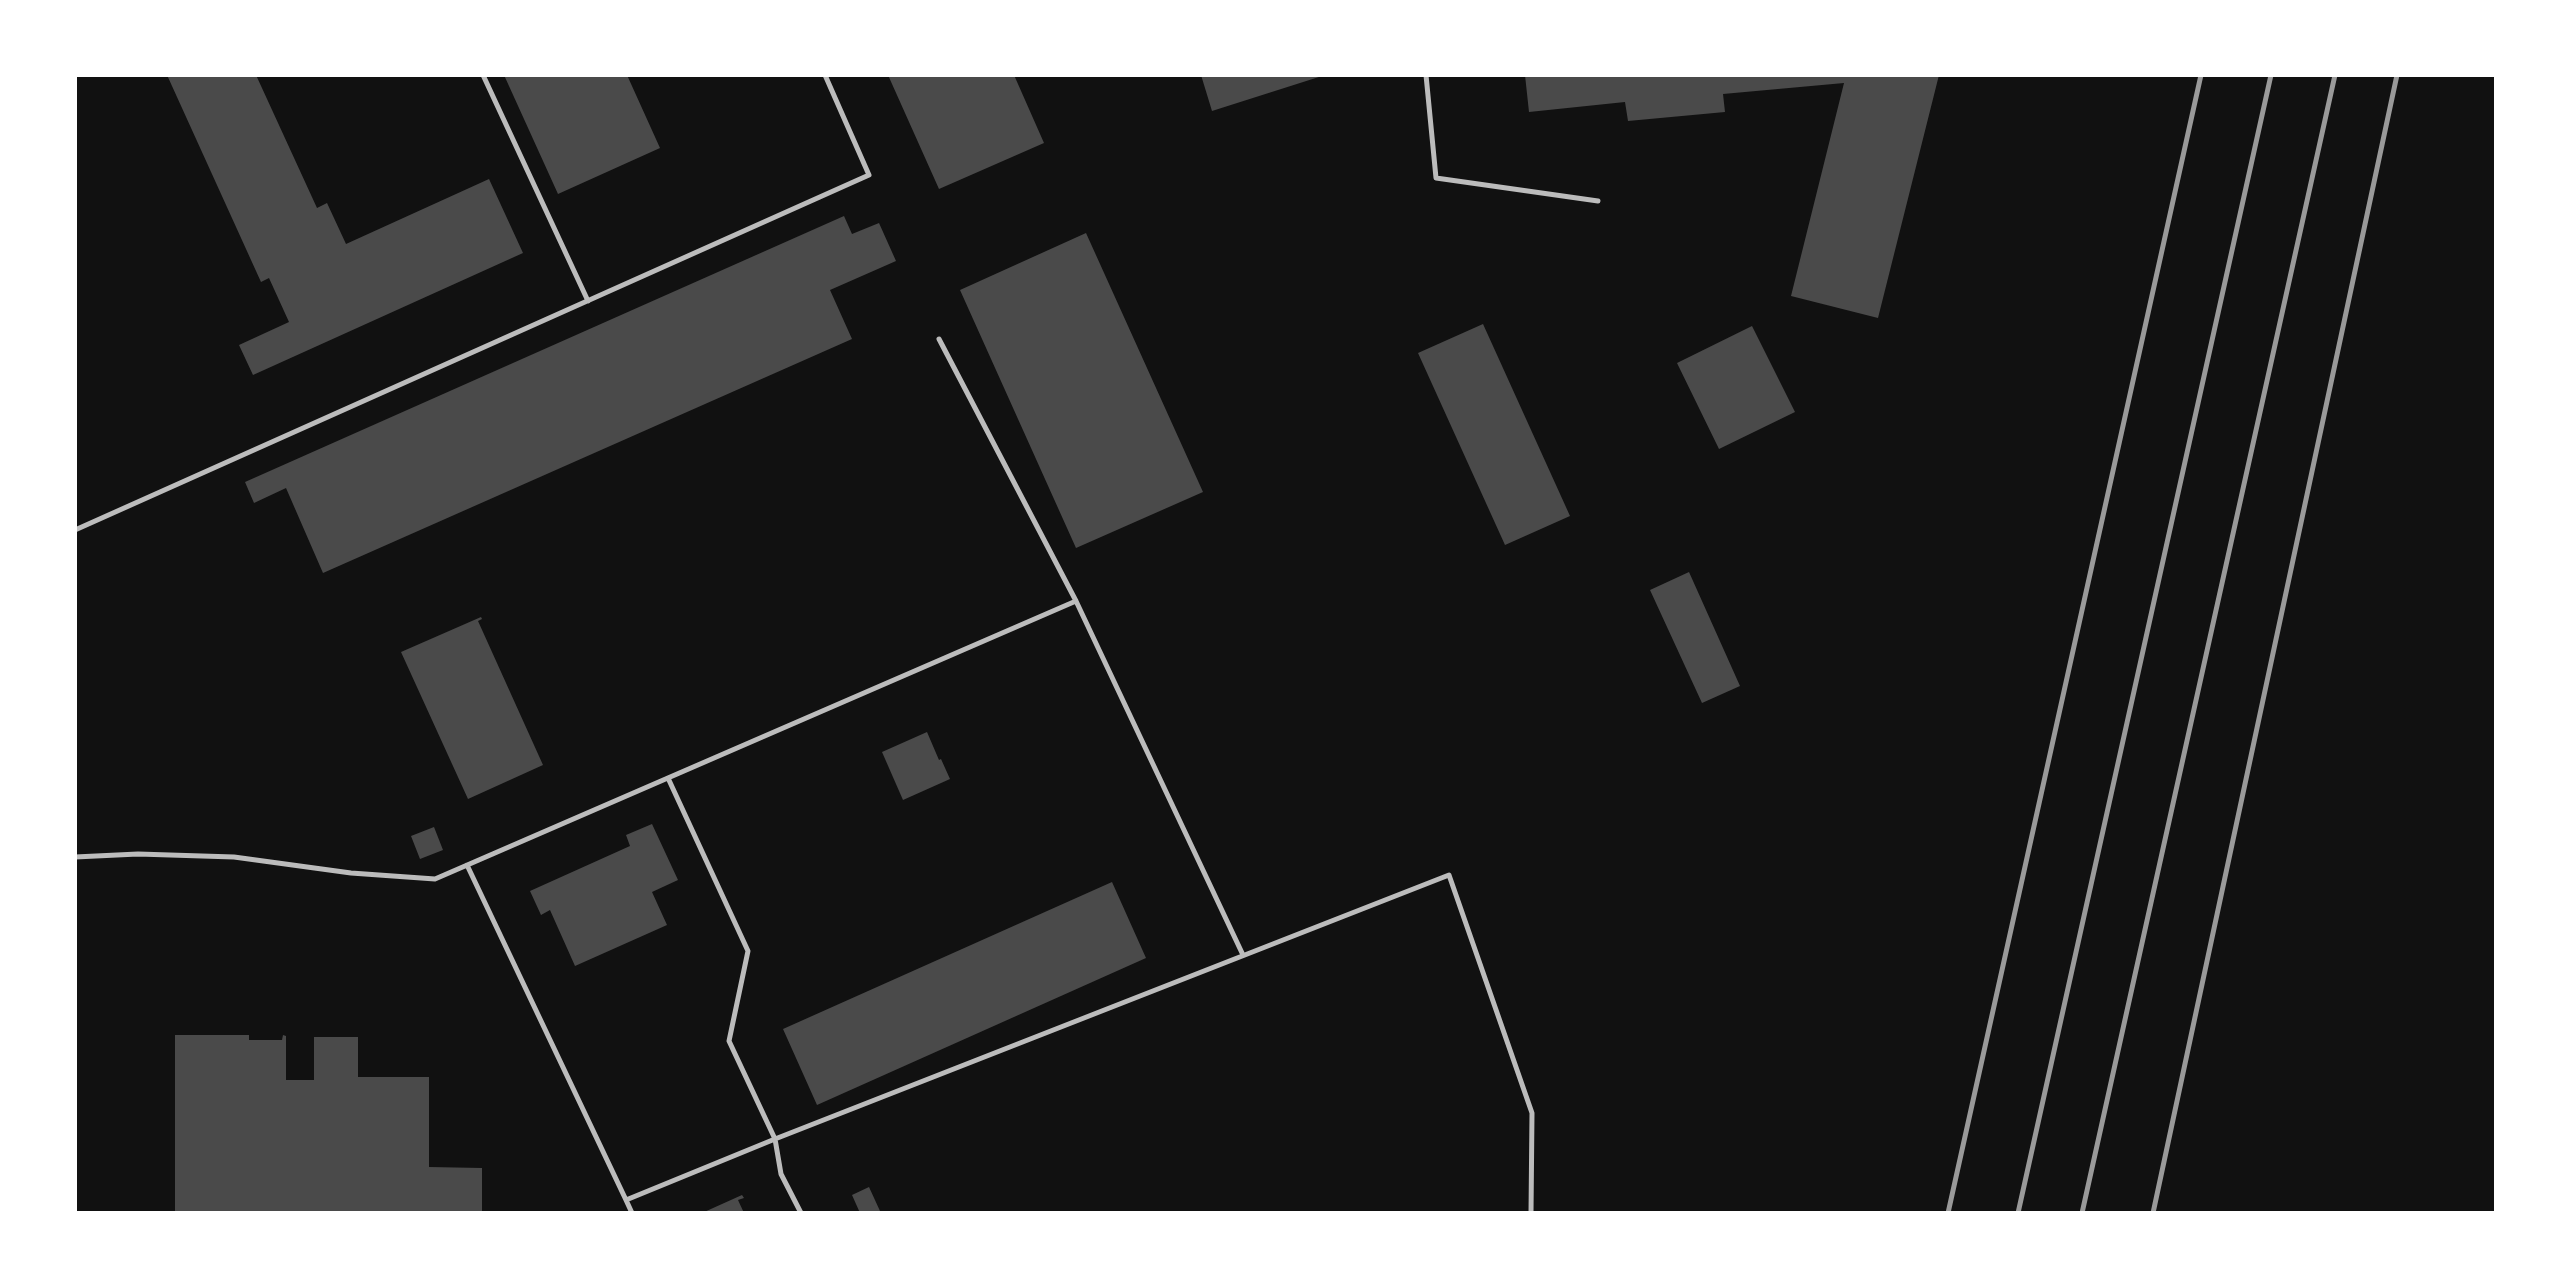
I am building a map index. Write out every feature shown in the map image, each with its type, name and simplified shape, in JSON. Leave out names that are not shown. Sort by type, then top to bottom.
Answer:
[{"type":"lane","points":[[483,75],[588,301]]},
{"type":"lane","points":[[75,530],[869,175],[825,75]]},
{"type":"lane","points":[[1426,75],[1436,178],[1598,201]]},
{"type":"lane","points":[[939,339],[1076,601],[1243,955]]},
{"type":"lane","points":[[75,857],[138,854],[234,857],[351,873],[435,879],[1076,601]]},
{"type":"lane","points":[[668,778],[748,951],[729,1041],[775,1139],[781,1174],[801,1213]]},
{"type":"lane","points":[[467,865],[632,1213]]},
{"type":"lane","points":[[626,1200],[1450,875],[1532,1113],[1531,1213]]},
{"type":"building","points":[[167,75],[256,75],[317,208],[327,203],[346,244],[489,179],[523,253],[253,375],[239,345],[289,322],[269,278],[261,282]]},
{"type":"building","points":[[504,75],[627,75],[660,148],[558,194]]},
{"type":"building","points":[[888,75],[1014,75],[1044,143],[939,189]]},
{"type":"building","points":[[1201,75],[1322,75],[1322,76],[1212,111]]},
{"type":"building","points":[[1525,75],[1939,75],[1878,318],[1791,296],[1844,83],[1723,94],[1725,112],[1628,121],[1625,102],[1529,112]]},
{"type":"building","points":[[844,216],[852,234],[879,223],[896,261],[830,290],[852,339],[323,573],[286,488],[254,503],[245,482]]},
{"type":"building","points":[[1086,233],[1203,492],[1076,548],[960,290]]},
{"type":"building","points":[[1483,324],[1570,516],[1505,545],[1418,353]]},
{"type":"building","points":[[1752,326],[1795,412],[1719,449],[1677,363]]},
{"type":"building","points":[[1689,572],[1740,686],[1702,703],[1650,590]]},
{"type":"building","points":[[481,617],[478,621],[543,765],[468,799],[401,652]]},
{"type":"building","points":[[927,732],[950,779],[903,800],[882,752]]},
{"type":"building","points":[[652,824],[678,880],[652,892],[667,925],[575,966],[550,910],[541,915],[530,891],[630,846],[626,835]]},
{"type":"building","points":[[434,827],[443,850],[420,859],[411,836]]},
{"type":"building","points":[[1112,882],[1146,958],[817,1105],[783,1029]]},
{"type":"building","points":[[175,1035],[249,1035],[249,1040],[282,1040],[283,1035],[286,1036],[286,1080],[314,1080],[314,1037],[358,1037],[358,1077],[429,1077],[429,1167],[482,1168],[482,1213],[175,1213]]},
{"type":"building","points":[[869,1187],[880,1211],[860,1213],[852,1195]]},
{"type":"building","points":[[742,1195],[744,1198],[738,1200],[744,1213],[702,1213]]},
{"type":"railway","points":[[1948,1213],[2201,75]]},
{"type":"railway","points":[[2018,1213],[2271,75]]},
{"type":"railway","points":[[2082,1213],[2335,75]]},
{"type":"railway","points":[[2153,1213],[2397,75]]}]
